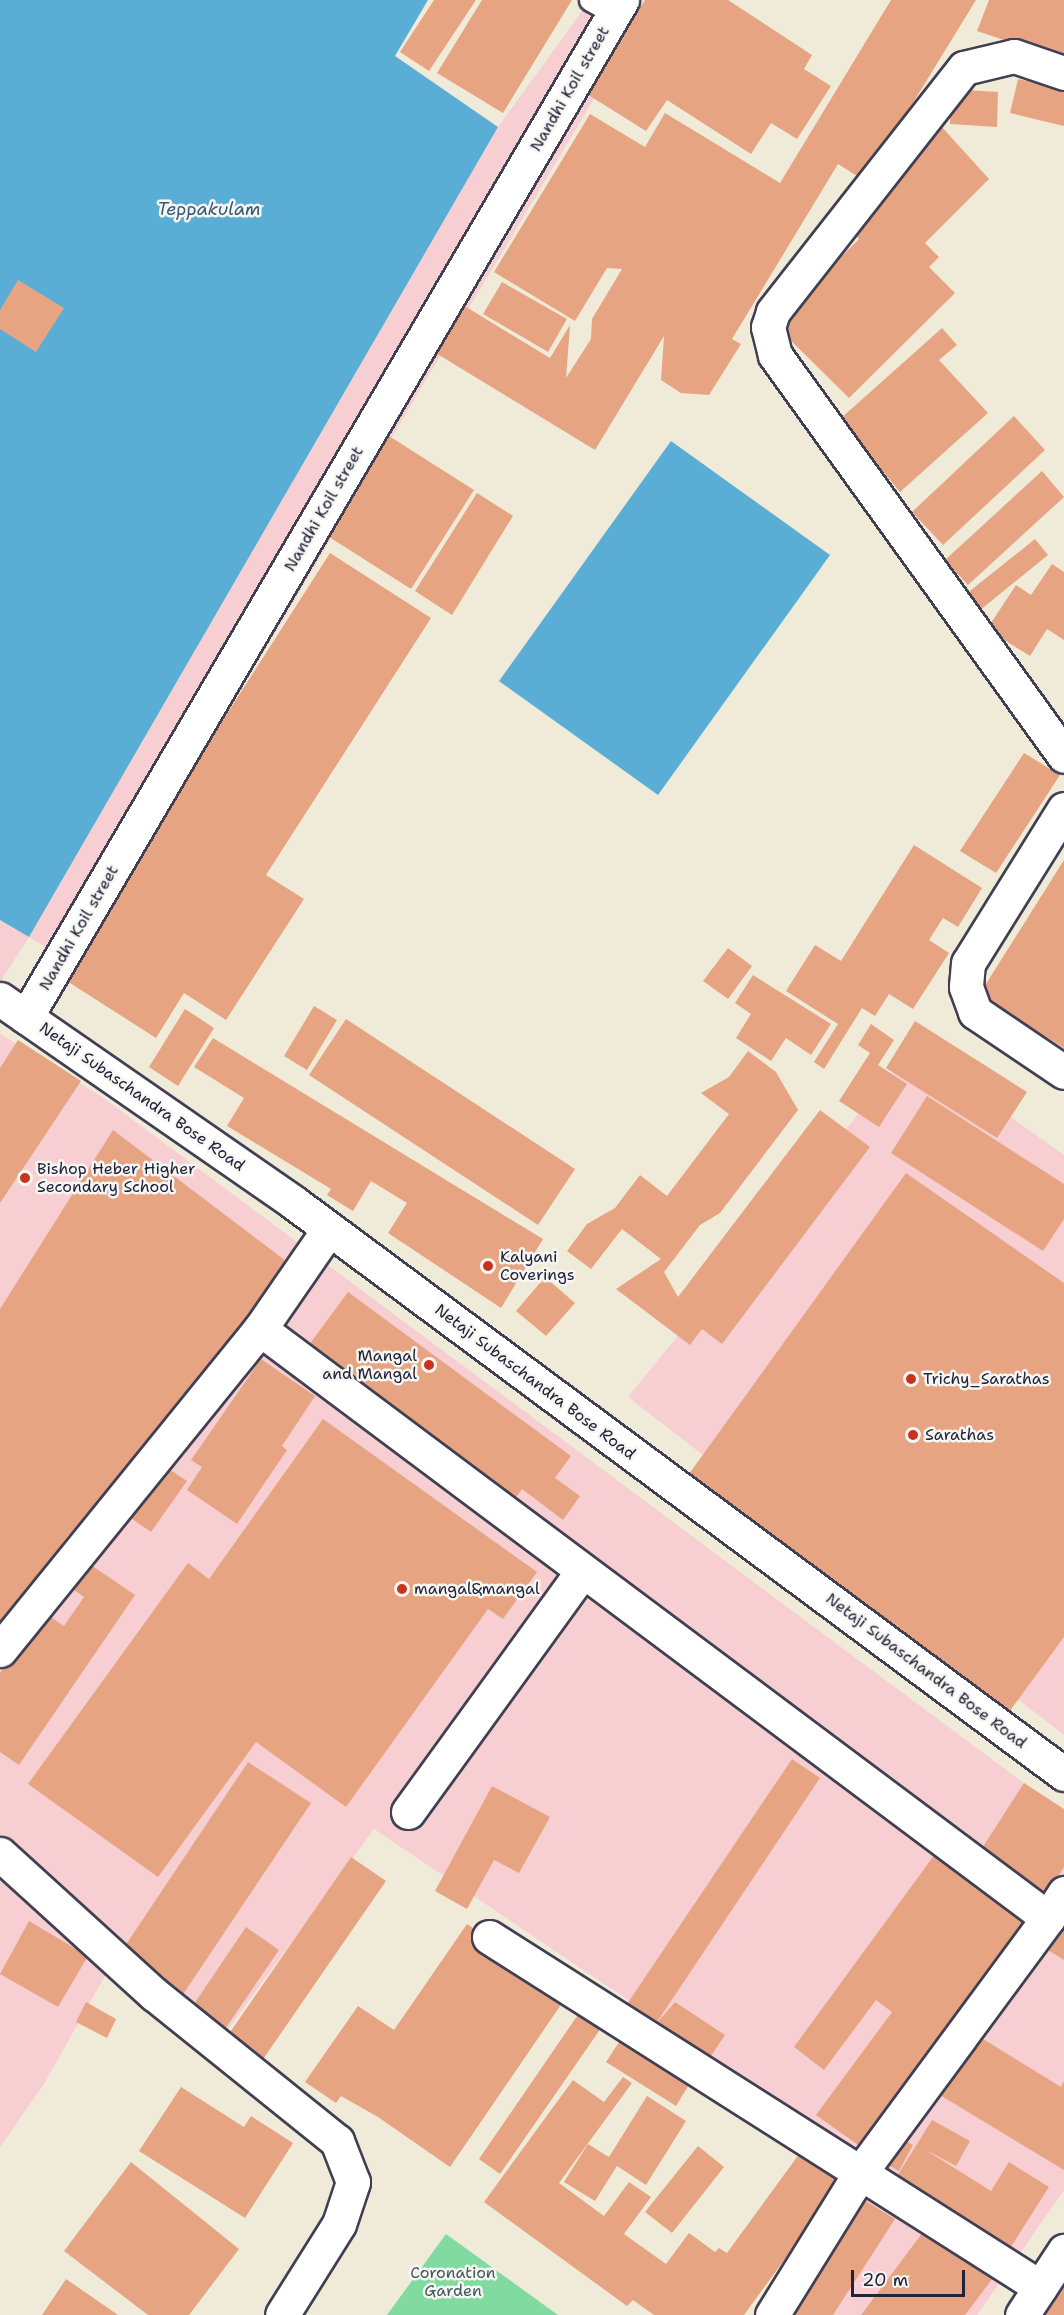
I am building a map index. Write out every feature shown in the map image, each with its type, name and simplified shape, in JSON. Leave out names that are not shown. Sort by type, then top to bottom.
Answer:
[{"type":"street","name":"Nandhi Koil street","points":[[13,1008],[609,5]]},
{"type":"street","points":[[1064,73],[1014,56],[964,68],[787,293],[768,327],[775,355],[1064,756]]},
{"type":"street","points":[[1064,809],[968,963],[966,987],[975,1012],[1064,1072]]},
{"type":"street","name":"Netaji Subaschandra Bose Road","points":[[13,1008],[329,1229],[1064,1774]]},
{"type":"street","points":[[0,1650],[260,1329],[329,1229]]},
{"type":"street","points":[[260,1329],[582,1572],[1056,1906],[860,2174],[772,2315]]},
{"type":"street","points":[[408,1812],[582,1572]]},
{"type":"street","points":[[0,1854],[154,1994],[337,2141],[354,2182],[339,2224],[282,2315]]},
{"type":"street","points":[[489,1937],[1040,2287]]},
{"type":"street","points":[[1022,2315],[1064,2251]]},
{"type":"shaded area","points":[[585,7],[632,35],[76,966],[29,937],[498,127]]},
{"type":"shaded area","points":[[0,920],[29,937],[0,982]]},
{"type":"shaded area","points":[[0,1034],[101,1096],[1064,1813],[1064,2190],[977,2315],[752,2315],[864,2159],[374,1829],[224,2035],[115,1958],[44,2084],[0,2147]]},
{"type":"shaded area","name":"Trichy_Sarathas","points":[[913,1047],[1064,1155],[1064,1735],[628,1397]]},
{"type":"green space","name":"Coronation Garden","points":[[446,2234],[558,2315],[387,2315]]},
{"type":"water","name":"Teppakulam","points":[[0,0],[428,0],[395,56],[498,127],[29,937],[0,920]]},
{"type":"water","points":[[671,441],[830,555],[658,795],[499,681]]},
{"type":"building","points":[[434,0],[476,0],[429,71],[400,52]]},
{"type":"building","points":[[482,0],[572,0],[503,113],[437,73]]},
{"type":"building","points":[[645,0],[728,0],[812,55],[804,69],[831,86],[797,139],[771,123],[751,154],[667,100],[646,131],[574,86],[620,14],[631,22]]},
{"type":"building","points":[[891,0],[976,0],[865,181],[838,164],[732,339],[741,344],[709,395],[681,393],[661,380],[664,336],[595,450],[434,352],[463,305],[550,358],[570,325],[566,378],[591,339],[592,319],[622,269],[607,268],[575,321],[494,272],[590,114],[645,147],[665,113],[780,183]]},
{"type":"building","points":[[989,0],[1064,0],[1064,60],[977,31]]},
{"type":"building","points":[[1018,79],[1064,89],[1064,126],[1010,113]]},
{"type":"building","points":[[951,89],[998,92],[997,127],[950,124]]},
{"type":"building","points":[[941,126],[989,179],[925,243],[939,257],[929,267],[955,293],[849,398],[774,324],[859,239],[843,223]]},
{"type":"building","points":[[18,280],[64,308],[36,352],[0,329],[0,310]]},
{"type":"building","points":[[502,282],[567,319],[548,352],[483,314]]},
{"type":"building","points":[[942,328],[957,345],[939,360],[988,413],[900,492],[840,419]]},
{"type":"building","points":[[1014,416],[1045,450],[943,545],[912,512]]},
{"type":"building","points":[[389,436],[474,490],[411,589],[326,535]]},
{"type":"building","points":[[1042,471],[1064,497],[968,585],[945,560]]},
{"type":"building","points":[[477,493],[513,516],[452,615],[415,591]]},
{"type":"building","points":[[1035,539],[1048,555],[974,615],[960,599]]},
{"type":"building","points":[[330,553],[431,618],[266,875],[304,899],[226,1020],[184,993],[156,1038],[59,976]]},
{"type":"building","points":[[1052,564],[1064,572],[1064,640],[1047,629],[1030,656],[987,629],[1016,585],[1031,595]]},
{"type":"building","points":[[1024,753],[1060,775],[996,873],[960,851]]},
{"type":"building","points":[[914,845],[982,888],[958,927],[943,918],[929,940],[949,953],[913,1009],[889,994],[875,1016],[862,1008],[824,1069],[814,1062],[838,1024],[786,991],[815,945],[841,961]]},
{"type":"building","points":[[1064,860],[1064,1048],[979,995]]},
{"type":"building","points":[[728,948],[752,966],[728,999],[703,981]]},
{"type":"building","points":[[753,975],[831,1024],[811,1055],[786,1038],[771,1061],[736,1038],[751,1014],[735,1003]]},
{"type":"building","points":[[314,1006],[337,1020],[307,1070],[284,1056]]},
{"type":"building","points":[[185,1009],[214,1028],[178,1086],[149,1067]]},
{"type":"building","points":[[346,1019],[575,1169],[538,1225],[309,1075]]},
{"type":"building","points":[[915,1021],[1027,1092],[997,1138],[886,1068]]},
{"type":"building","points":[[871,1024],[894,1040],[878,1065],[907,1084],[879,1127],[839,1101],[870,1053],[858,1045]]},
{"type":"building","points":[[213,1038],[543,1239],[501,1308],[388,1233],[407,1203],[371,1181],[353,1211],[327,1195],[331,1189],[227,1126],[244,1098],[194,1067]]},
{"type":"building","points":[[18,1040],[81,1081],[0,1203],[0,1068]]},
{"type":"building","points":[[748,1051],[776,1072],[798,1110],[720,1213],[700,1225],[664,1272],[678,1297],[820,1110],[870,1147],[722,1344],[702,1329],[690,1345],[616,1289],[661,1259],[622,1229],[591,1269],[567,1251],[587,1224],[615,1208],[640,1175],[667,1196],[729,1114],[701,1093],[729,1077]]},
{"type":"building","points":[[927,1096],[1064,1184],[1064,1219],[1043,1251],[891,1153]]},
{"type":"building","points":[[113,1130],[290,1264],[208,1379],[68,1536],[0,1633],[0,1309]]},
{"type":"building","name":"Trichy_Sarathas","points":[[906,1173],[1064,1283],[1064,1637],[1006,1716],[689,1474]]},
{"type":"building","points":[[545,1277],[575,1303],[546,1336],[516,1311]]},
{"type":"building","points":[[348,1292],[571,1456],[555,1478],[580,1496],[563,1520],[522,1489],[510,1506],[303,1353]]},
{"type":"building","points":[[261,1359],[315,1396],[282,1446],[287,1450],[237,1524],[187,1490],[202,1467],[191,1460]]},
{"type":"building","points":[[323,1419],[537,1572],[503,1619],[488,1609],[346,1807],[256,1742],[158,1877],[28,1784],[188,1563],[209,1579]]},
{"type":"building","points":[[163,1465],[187,1481],[151,1532],[128,1516]]},
{"type":"building","points":[[91,1565],[135,1595],[19,1765],[0,1752],[0,1673],[42,1611],[64,1626],[84,1597],[74,1590]]},
{"type":"building","points":[[792,1759],[820,1778],[655,2025],[675,2002],[725,2035],[703,2068],[621,2013]]},
{"type":"building","points":[[248,1762],[311,1803],[182,1996],[119,1955]]},
{"type":"building","points":[[1024,1783],[1064,1809],[1064,1867],[1044,1899],[977,1856]]},
{"type":"building","points":[[492,1786],[550,1817],[519,1873],[494,1860],[467,1909],[435,1891]]},
{"type":"building","points":[[938,1850],[1029,1917],[861,2147],[816,2115],[892,2012],[876,2000],[824,2070],[794,2047]]},
{"type":"building","points":[[351,1857],[386,1881],[259,2065],[224,2041]]},
{"type":"building","points":[[1064,1912],[1064,1960],[1043,1947]]},
{"type":"building","points":[[29,1921],[88,1956],[58,2007],[0,1974]]},
{"type":"building","points":[[467,1924],[569,1993],[450,2167],[378,2117],[341,2096],[336,2103],[305,2082],[358,2006],[394,2030]]},
{"type":"building","points":[[246,1927],[279,1950],[225,2029],[192,2007]]},
{"type":"building","points":[[86,2002],[116,2019],[107,2038],[76,2022]]},
{"type":"building","points":[[586,2003],[608,2018],[500,2174],[479,2159]]},
{"type":"building","points":[[627,2030],[696,2073],[676,2106],[606,2062]]},
{"type":"building","points":[[972,2032],[1061,2087],[1064,2081],[1064,2170],[935,2092]]},
{"type":"building","points":[[623,2077],[632,2083],[559,2183],[604,2216],[629,2182],[651,2197],[624,2234],[666,2264],[689,2233],[715,2252],[719,2248],[727,2253],[805,2146],[846,2175],[744,2315],[654,2315],[633,2300],[627,2306],[484,2202],[573,2080],[604,2102]]},
{"type":"building","points":[[181,2087],[244,2127],[251,2116],[293,2143],[245,2218],[139,2151]]},
{"type":"building","points":[[647,2096],[686,2121],[646,2185],[617,2166],[595,2201],[564,2182],[588,2144],[609,2157]]},
{"type":"building","points":[[932,2120],[970,2141],[956,2166],[924,2149],[991,2191],[1009,2162],[1049,2187],[1007,2253],[894,2181]]},
{"type":"building","points":[[896,2135],[913,2145],[899,2171],[881,2161]]},
{"type":"building","points":[[698,2146],[724,2167],[672,2233],[645,2212]]},
{"type":"building","points":[[131,2162],[239,2249],[189,2315],[148,2315],[64,2251]]},
{"type":"building","points":[[856,2195],[895,2219],[833,2315],[778,2315]]},
{"type":"building","points":[[926,2228],[993,2278],[965,2315],[861,2315]]},
{"type":"building","points":[[66,2279],[118,2315],[42,2315]]},
{"type":"building","points":[[1064,2285],[1064,2315],[1045,2315]]},
{"type":"place","name":"Bishop Heber Higher Secondary School","points":[[25,1178]]},
{"type":"place","name":"Kalyani Coverings","points":[[488,1266]]},
{"type":"place","name":"Mangal and Mangal","points":[[429,1365]]},
{"type":"place","name":"Trichy_Sarathas","points":[[911,1379]]},
{"type":"place","name":"Sarathas","points":[[913,1435]]},
{"type":"place","name":"mangal&mangal","points":[[402,1589]]}]
